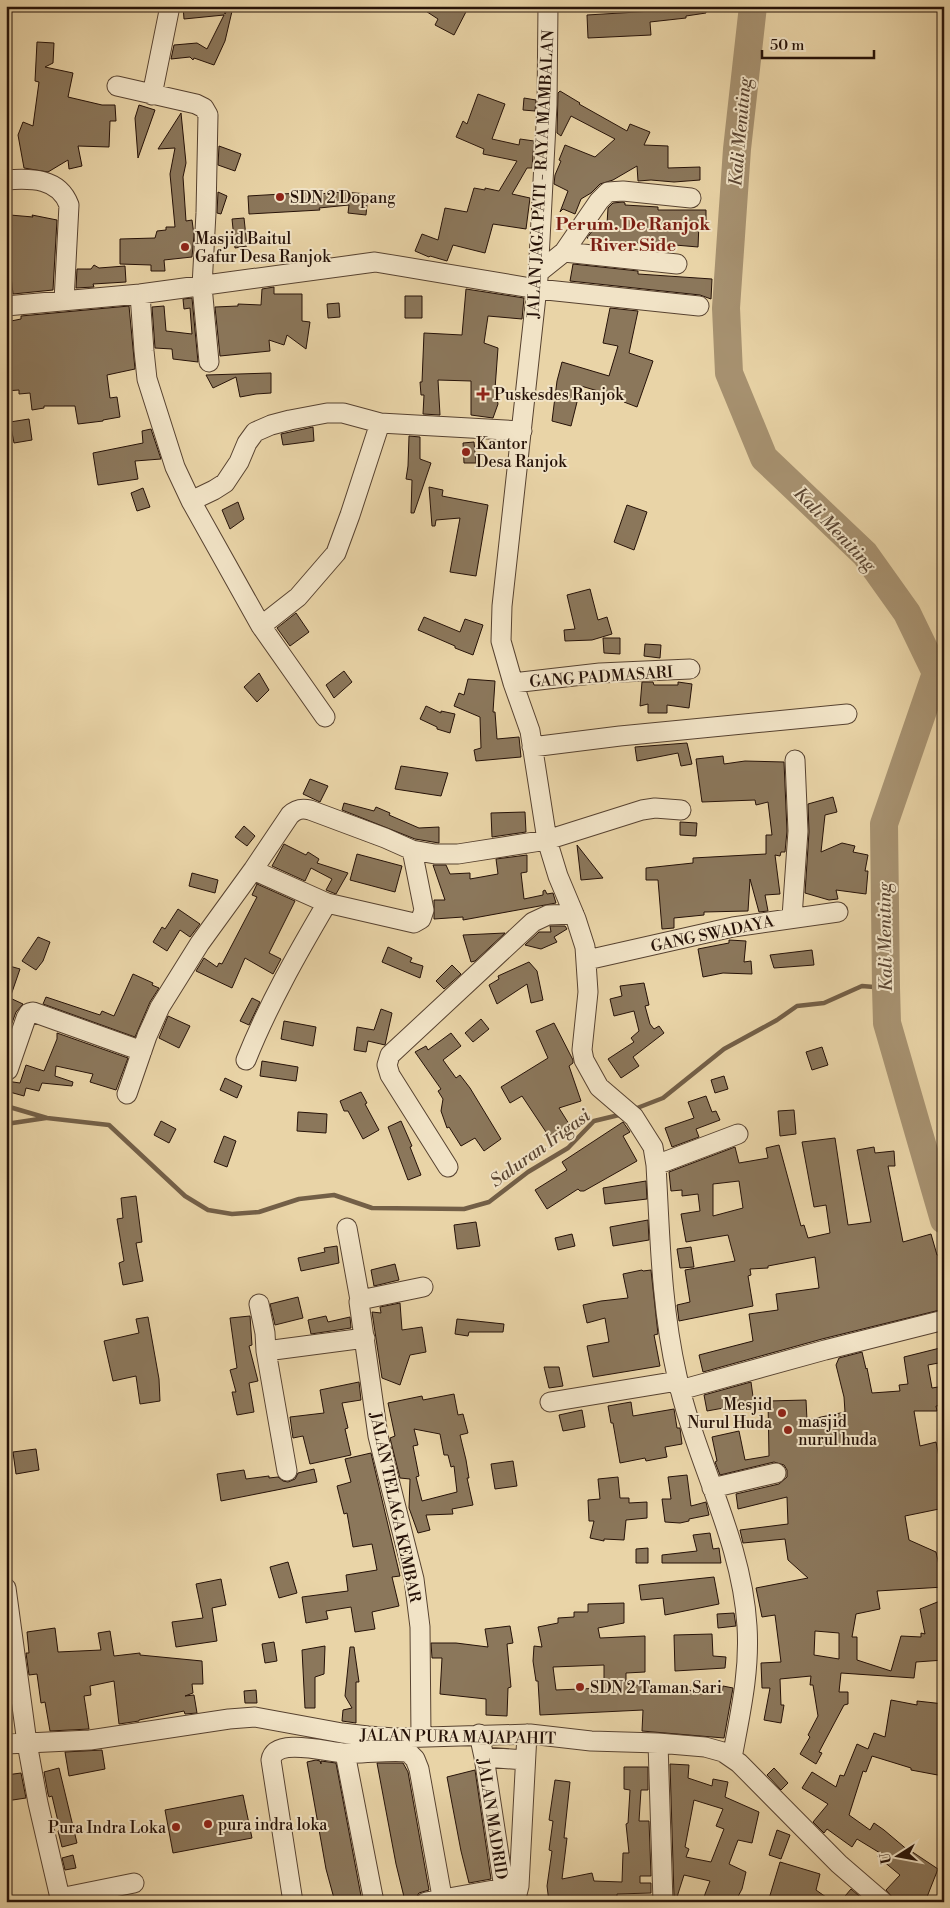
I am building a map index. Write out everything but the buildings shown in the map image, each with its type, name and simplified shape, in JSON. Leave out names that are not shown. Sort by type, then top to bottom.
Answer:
[{"type":"street","points":[[152,95],[170,6]]},
{"type":"street","name":"JALAN JAGA PATI - RAYA MAMBALAN","points":[[548,6],[546,105],[538,281],[502,606],[501,641],[530,732],[547,840],[552,858],[582,933],[587,960],[588,992],[583,1055],[585,1065],[600,1087],[634,1118],[653,1147],[656,1165],[662,1287],[679,1386],[739,1573],[747,1626],[748,1667],[746,1688],[732,1758]]},
{"type":"street","points":[[117,86],[196,104],[204,108],[208,115],[202,286],[209,362]]},
{"type":"street","points":[[6,180],[22,179],[51,184],[59,188],[69,204],[64,301]]},
{"type":"street","points":[[538,281],[564,252],[599,201],[608,192],[623,191],[691,198]]},
{"type":"street","points":[[564,252],[677,264]]},
{"type":"street","points":[[6,306],[140,294],[375,262],[538,281],[699,306]]},
{"type":"street","points":[[140,294],[147,379],[168,449],[191,500],[261,626],[325,717]]},
{"type":"street","points":[[191,500],[225,483],[255,432],[262,428],[290,420],[326,413],[343,412],[380,422],[522,431]]},
{"type":"street","points":[[261,626],[298,597],[336,553],[380,422]]},
{"type":"street","name":"GANG PADMASARI","points":[[513,683],[600,672],[690,669]]},
{"type":"street","points":[[532,747],[620,736],[847,714]]},
{"type":"street","points":[[792,917],[798,832],[795,760]]},
{"type":"street","points":[[127,1094],[153,1021],[168,993],[200,943],[253,870],[290,814],[301,809],[310,810],[412,850],[435,854],[458,854],[547,840],[630,813],[655,808],[682,810]]},
{"type":"street","points":[[253,870],[327,903],[409,924],[418,922],[422,917],[424,908],[412,850]]},
{"type":"street","points":[[246,1060],[262,1019],[327,903]]},
{"type":"street","name":"GANG SWADAYA","points":[[587,960],[733,927],[792,917],[838,912]]},
{"type":"street","points":[[448,1167],[390,1075],[387,1066],[388,1058],[394,1050],[533,922],[548,915],[574,914]]},
{"type":"street","points":[[8,1070],[26,1018],[29,1013],[33,1012],[142,1051]]},
{"type":"street","points":[[656,1165],[738,1134]]},
{"type":"street","name":"JALAN TELAGA KEMBAR","points":[[347,1228],[360,1300],[378,1436],[410,1556],[418,1603],[421,1737]]},
{"type":"street","points":[[360,1300],[423,1288]]},
{"type":"street","points":[[259,1304],[287,1471]]},
{"type":"street","points":[[550,1402],[679,1386],[944,1320]]},
{"type":"street","points":[[266,1352],[365,1338]]},
{"type":"street","points":[[712,1488],[776,1473]]},
{"type":"street","points":[[6,1588],[27,1743],[38,1803],[60,1900],[134,1883]]},
{"type":"street","name":"JALAN PURA MAJAPAHIT","points":[[6,1744],[90,1740],[229,1719],[255,1717],[342,1734],[394,1738],[527,1734],[591,1741],[658,1743],[715,1749],[732,1758],[839,1864],[883,1902]]},
{"type":"street","name":"JALAN MADRID","points":[[479,1734],[513,1894]]},
{"type":"street","points":[[293,1902],[272,1763],[272,1757],[275,1753],[293,1748],[309,1747],[345,1753],[408,1752],[415,1759],[420,1769],[438,1897],[513,1894],[527,1734]]},
{"type":"street","points":[[658,1743],[663,1902]]},
{"type":"street","points":[[345,1753],[374,1902]]},
{"type":"street","points":[[484,1757],[525,1760]]},
{"type":"waterway","name":"Kali Meniting","points":[[753,6],[737,149],[726,308],[729,373],[764,458],[865,554],[907,613],[936,673],[884,824],[886,988],[887,1023],[944,1220]]},
{"type":"waterway","name":"Saluran Irigasi","points":[[632,1110],[663,1098],[724,1049],[777,1020],[797,1006],[824,1003],[862,986],[886,988]]},
{"type":"waterway","name":"Saluran Irigasi","points":[[6,1106],[47,1118],[109,1125],[185,1196],[208,1210],[232,1214],[259,1212],[299,1199],[334,1195],[372,1208],[464,1209],[489,1202],[528,1172],[568,1148],[594,1121],[623,1114]]},
{"type":"waterway","points":[[6,1124],[46,1118]]},
{"type":"place","name":"SDN 2 Dopang","points":[[280,197]]},
{"type":"place","name":"Masjid Baitul Gafur Desa Ranjok","points":[[185,247]]},
{"type":"place","name":"Puskesdes Ranjok","points":[[483,394]]},
{"type":"place","name":"Kantor Desa Ranjok","points":[[466,452]]},
{"type":"place","name":"Mesjid Nurul Huda","points":[[782,1413]]},
{"type":"place","name":"masjid nurul huda","points":[[788,1430]]},
{"type":"place","name":"SDN 2 Taman Sari","points":[[580,1687]]},
{"type":"place","name":"pura indra loka","points":[[208,1824]]},
{"type":"place","name":"Pura Indra Loka","points":[[176,1827]]},
{"type":"district","name":"Perum. De Ranjok River Side","points":[[633,234]]}]
